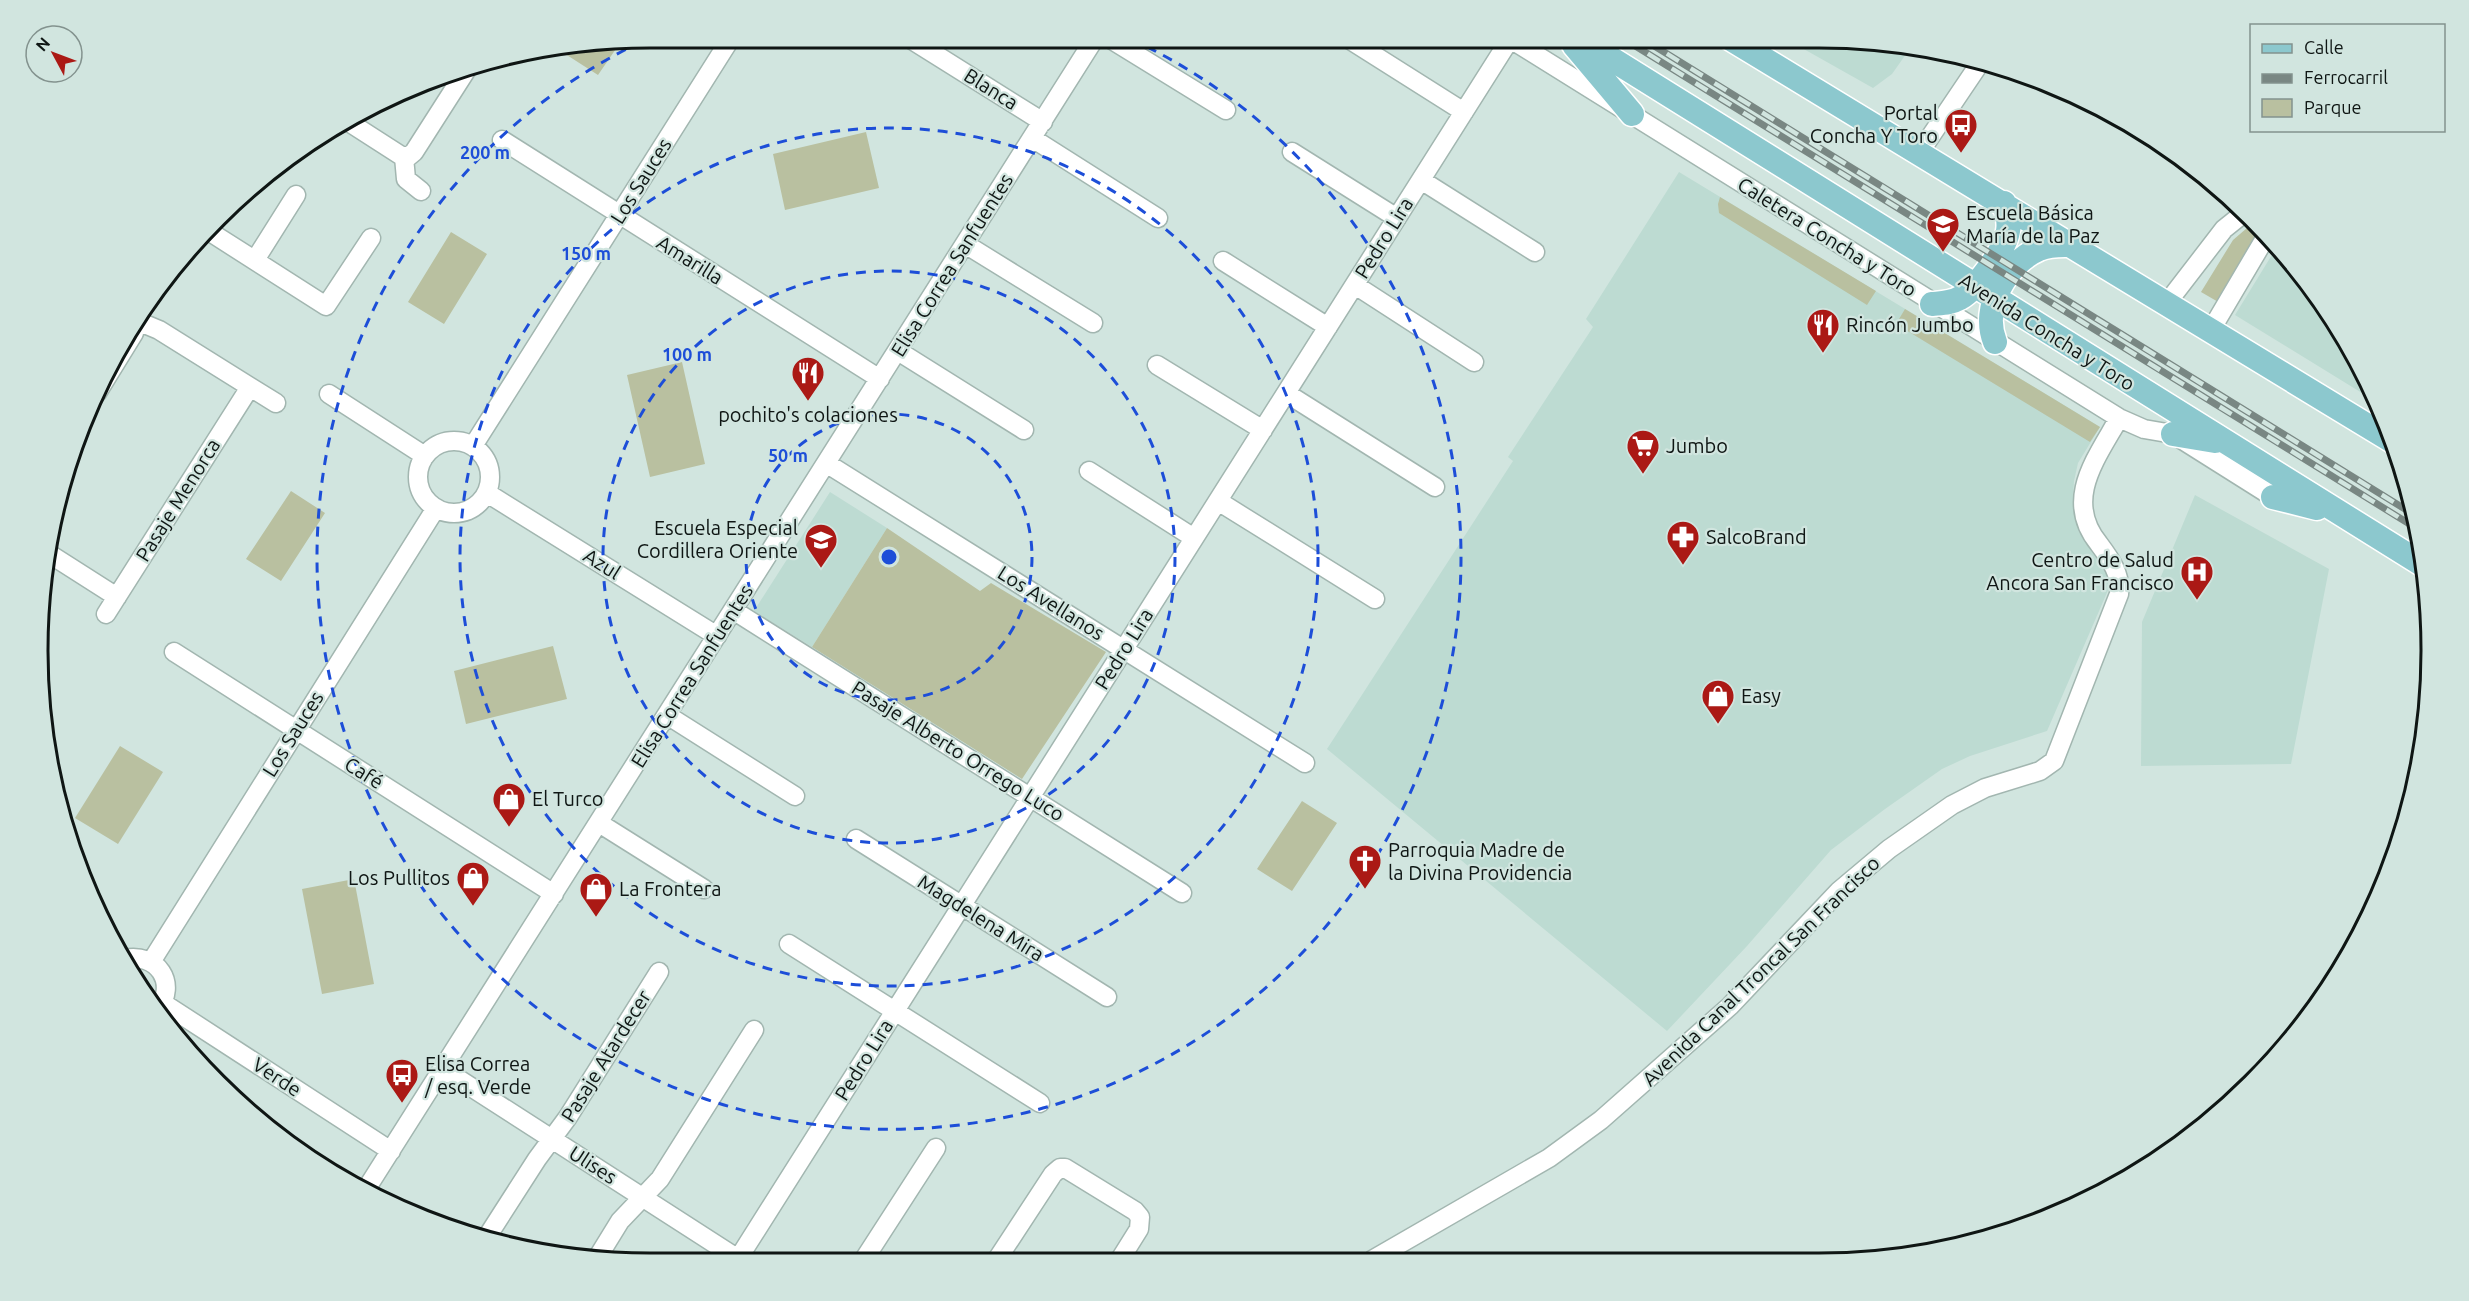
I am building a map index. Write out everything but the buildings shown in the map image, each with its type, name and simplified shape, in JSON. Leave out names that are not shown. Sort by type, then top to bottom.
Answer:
[{"type":"main road","points":[[1576,48],[1632,114]]},
{"type":"main road","name":"Avenida Concha y Toro","points":[[1592,48],[1974,286],[2228,452],[2338,512],[2414,559]]},
{"type":"main road","points":[[1746,48],[2380,433]]},
{"type":"main road","points":[[1932,304],[1959,299],[1974,286],[2006,238],[2008,219],[2004,204]]},
{"type":"main road","points":[[1995,342],[1990,320],[1994,299],[2011,273],[2025,257],[2042,248],[2072,245]]},
{"type":"main road","points":[[2173,434],[2228,452]]},
{"type":"main road","points":[[2273,497],[2338,512]]},
{"type":"street","name":"Los Sauces","points":[[473,446],[725,48]]},
{"type":"street","name":"Blanca","points":[[925,48],[1043,122]]},
{"type":"street","name":"Elisa Correa Sanfuentes","points":[[370,1183],[1089,48]]},
{"type":"street","points":[[1125,48],[1226,110]]},
{"type":"street","points":[[1363,48],[1464,112]]},
{"type":"street","name":"Pedro Lira","points":[[733,1253],[895,1011],[1504,48]]},
{"type":"street","name":"Caletera Concha y Toro","points":[[1525,48],[1932,304],[2119,418],[2144,429],[2173,434]]},
{"type":"street","points":[[1920,152],[1976,69]]},
{"type":"street","points":[[355,126],[404,157],[408,157],[414,152],[461,79]]},
{"type":"street","points":[[1032,138],[1158,218]]},
{"type":"street","name":"Amarilla","points":[[502,140],[880,379]]},
{"type":"street","points":[[1292,152],[1397,218]]},
{"type":"street","points":[[404,157],[406,179],[420,191]]},
{"type":"street","points":[[1421,180],[1535,252]]},
{"type":"street","points":[[255,260],[296,195]]},
{"type":"street","points":[[2167,303],[2224,229],[2238,218]]},
{"type":"street","points":[[214,235],[326,306],[371,238]]},
{"type":"street","points":[[2211,330],[2262,243]]},
{"type":"street","points":[[965,244],[1093,323]]},
{"type":"street","points":[[1223,261],[1328,327]]},
{"type":"street","points":[[1355,285],[1474,362]]},
{"type":"street","points":[[145,325],[159,330],[276,403]]},
{"type":"street","points":[[898,351],[1024,430]]},
{"type":"street","points":[[1157,365],[1263,430]]},
{"type":"street","name":"Pasaje Menorca","points":[[106,614],[250,387]]},
{"type":"street","points":[[1286,393],[1436,487]]},
{"type":"street","points":[[329,394],[425,456]]},
{"type":"street","name":"Avenida Canal Troncal San Francisco","points":[[1384,1253],[1549,1158],[1601,1120],[1730,1006],[1839,891],[1888,849],[1952,805],[1985,788],[2040,771],[2054,761],[2119,594],[2120,586],[2114,565],[2085,522],[2082,498],[2089,474],[2119,418]]},
{"type":"street","points":[[446,442],[462,442],[473,446],[485,458],[490,469],[487,493],[472,509],[456,513],[443,512],[423,495],[418,478],[420,466],[425,456],[434,447],[446,442]]},
{"type":"street","points":[[2228,452],[2273,497]]},
{"type":"street","name":"Los Avellanos","points":[[826,464],[1305,763]]},
{"type":"street","points":[[1089,471],[1194,538]]},
{"type":"street","name":"Azul","points":[[487,493],[717,636]]},
{"type":"street","points":[[1218,501],[1375,599]]},
{"type":"street","name":"Los Sauces","points":[[151,962],[436,508]]},
{"type":"street","points":[[56,558],[117,597]]},
{"type":"street","name":"Pasaje Alberto Orrego Luco","points":[[733,610],[1182,893]]},
{"type":"street","name":"Café","points":[[174,652],[554,894]]},
{"type":"street","points":[[667,716],[795,796]]},
{"type":"street","points":[[599,823],[704,889]]},
{"type":"street","name":"Magdelena Mira","points":[[856,839],[1107,997]]},
{"type":"street","points":[[789,944],[1040,1103]]},
{"type":"street","points":[[132,957],[151,962],[163,976],[166,994],[162,1002]]},
{"type":"street","name":"Pasaje Atardecer","points":[[491,1231],[659,972]]},
{"type":"street","name":"Verde","points":[[170,1013],[391,1150]]},
{"type":"street","points":[[602,1251],[620,1221],[660,1179],[754,1030]]},
{"type":"street","name":"Ulises","points":[[443,1069],[643,1197],[723,1253]]},
{"type":"street","points":[[868,1253],[936,1148]]},
{"type":"street","points":[[1001,1253],[1053,1174],[1060,1168],[1070,1170],[1135,1211],[1140,1217],[1139,1229],[1124,1253]]},
{"type":"shaded area","points":[[1802,48],[1858,49],[1906,55],[1892,74],[1873,88]]},
{"type":"shaded area","points":[[1679,172],[2100,427],[2078,463],[2073,499],[2076,515],[2110,571],[2109,588],[2047,731],[1970,756],[1942,769],[1831,850],[1747,946],[1667,1031],[1327,749],[1513,461],[1508,457],[1593,327],[1586,319]]},
{"type":"shaded area","points":[[2272,254],[2319,316],[2340,349],[2363,394],[2235,315]]},
{"type":"shaded area","name":"Escuela Especial Cordillera Oriente","points":[[830,492],[887,528],[812,647],[754,611]]},
{"type":"shaded area","points":[[2195,495],[2329,569],[2291,764],[2141,766],[2142,622]]},
{"type":"green space","points":[[616,49],[598,75],[566,54]]},
{"type":"green space","points":[[866,132],[879,188],[785,210],[773,154]]},
{"type":"green space","points":[[1720,197],[1876,291],[1867,305],[1719,213]]},
{"type":"green space","points":[[2248,227],[2257,238],[2220,303],[2201,292],[2233,240]]},
{"type":"green space","points":[[451,232],[487,254],[444,324],[408,302]]},
{"type":"green space","points":[[1905,309],[2100,427],[2090,442],[1896,324]]},
{"type":"green space","points":[[682,362],[705,464],[650,477],[627,375]]},
{"type":"green space","points":[[291,491],[325,513],[281,581],[246,559]]},
{"type":"green space","points":[[887,528],[980,591],[991,583],[1106,652],[1022,779],[812,647]]},
{"type":"green space","points":[[553,646],[567,699],[466,724],[454,671]]},
{"type":"green space","points":[[120,746],[163,772],[118,844],[75,818]]},
{"type":"green space","points":[[1302,801],[1337,823],[1292,891],[1257,869]]},
{"type":"green space","points":[[354,879],[374,984],[322,994],[302,889]]},
{"type":"railway","points":[[1639,48],[2406,522]]},
{"type":"railway","points":[[1658,48],[2403,508]]},
{"type":"place","name":"Portal Concha Y Toro","points":[[1961,154]]},
{"type":"place","name":"Escuela Básica María de la Paz","points":[[1943,253]]},
{"type":"place","name":"Rincón Jumbo","points":[[1823,354]]},
{"type":"place","name":"pochito's colaciones","points":[[808,402]]},
{"type":"place","name":"Jumbo","points":[[1643,475]]},
{"type":"place","name":"SalcoBrand","points":[[1683,566]]},
{"type":"place","name":"Escuela Especial Cordillera Oriente","points":[[821,569]]},
{"type":"place","name":"Centro de Salud Ancora San Francisco","points":[[2197,601]]},
{"type":"place","name":"Easy","points":[[1718,725]]},
{"type":"place","name":"El Turco","points":[[509,828]]},
{"type":"place","name":"Parroquia Madre de la Divina Providencia","points":[[1365,890]]},
{"type":"place","name":"Los Pullitos","points":[[473,907]]},
{"type":"place","name":"La Frontera","points":[[596,918]]},
{"type":"place","name":"Elisa Correa / esq. Verde","points":[[402,1104]]}]
